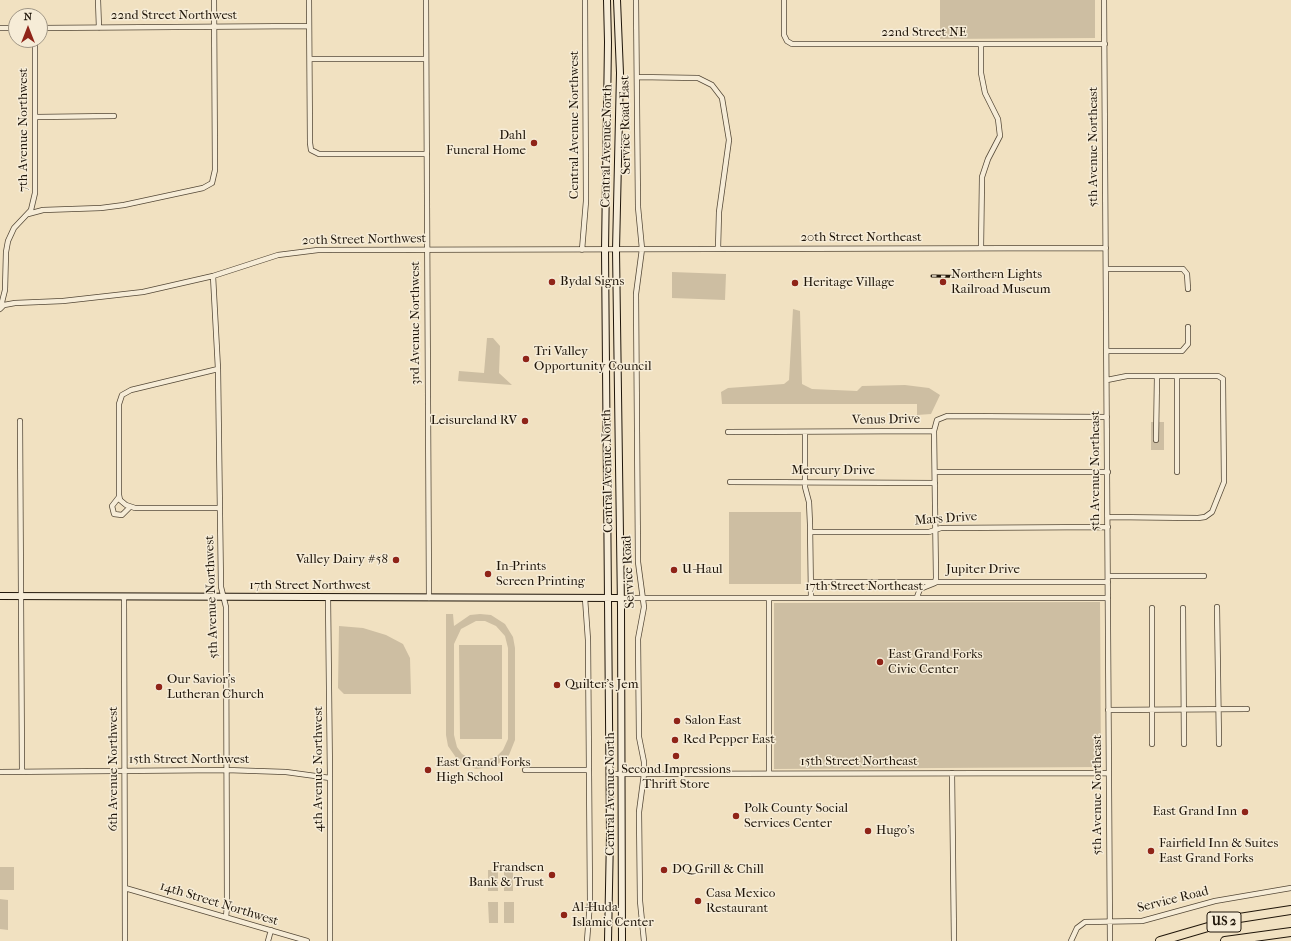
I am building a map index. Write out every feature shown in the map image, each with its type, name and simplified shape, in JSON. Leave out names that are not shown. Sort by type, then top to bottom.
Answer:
[{"type":"highway","name":"US 2","points":[[1160,941],[1239,918],[1291,910]]},
{"type":"highway","name":"US 2","points":[[1225,941],[1291,932]]},
{"type":"main road","name":"Central Avenue North","points":[[607,0],[608,42],[605,250],[609,774],[608,941]]},
{"type":"main road","name":"Central Avenue North","points":[[617,0],[620,73],[616,250],[621,598],[622,941]]},
{"type":"main road","name":"17th Street Northwest","points":[[0,596],[621,598]]},
{"type":"street","points":[[98,0],[99,28]]},
{"type":"street","points":[[28,214],[44,210],[102,208],[124,205],[203,188],[212,183],[215,170],[214,0]]},
{"type":"street","points":[[309,0],[310,146],[314,153],[427,154]]},
{"type":"street","name":"3rd Avenue Northwest","points":[[426,0],[429,598]]},
{"type":"street","name":"Central Avenue Northwest","points":[[582,250],[586,201],[585,0]]},
{"type":"street","name":"Service Road East","points":[[636,0],[638,207],[642,249]]},
{"type":"street","name":"22nd Street NE","points":[[784,0],[784,35],[786,41],[792,44],[1105,44]]},
{"type":"street","name":"5th Avenue Northeast","points":[[1104,0],[1110,941]]},
{"type":"street","name":"22nd Street Northwest","points":[[48,28],[309,26]]},
{"type":"street","points":[[981,44],[981,73],[985,93],[998,119],[1000,136],[988,159],[982,177],[981,248]]},
{"type":"street","name":"7th Avenue Northwest","points":[[1,308],[5,290],[6,252],[8,241],[14,228],[28,214],[33,205],[36,193],[35,48]]},
{"type":"street","points":[[310,59],[426,58]]},
{"type":"street","points":[[637,78],[698,78],[712,85],[722,98],[729,140],[719,212],[718,249]]},
{"type":"street","points":[[36,117],[114,116]]},
{"type":"street","name":"20th Street Northeast","points":[[616,250],[1106,248]]},
{"type":"street","name":"Service Road","points":[[642,249],[636,294],[638,562],[644,611],[638,639],[639,728],[644,774],[639,812],[640,901],[644,941]]},
{"type":"street","name":"20th Street Northwest","points":[[1,308],[15,303],[117,296],[213,276],[278,255],[318,250],[616,250]]},
{"type":"street","points":[[1106,269],[1183,270],[1188,274],[1188,289]]},
{"type":"street","name":"5th Avenue Northwest","points":[[213,276],[218,369],[221,588],[226,607],[226,917]]},
{"type":"street","points":[[1107,352],[1182,351],[1188,344],[1188,328]]},
{"type":"street","points":[[218,369],[131,390],[122,395],[119,404],[119,497],[123,503],[130,507],[220,508]]},
{"type":"street","points":[[1107,380],[1127,376],[1218,376],[1223,379],[1224,482],[1212,512],[1205,517],[1108,517]]},
{"type":"street","points":[[1156,440],[1157,376]]},
{"type":"street","points":[[1177,376],[1177,472]]},
{"type":"street","name":"Venus Drive","points":[[728,432],[934,431],[937,420],[946,416],[1107,417]]},
{"type":"street","points":[[20,422],[22,772]]},
{"type":"street","points":[[917,597],[923,587],[936,581],[936,472],[934,431]]},
{"type":"street","points":[[805,432],[805,483],[809,502],[811,598]]},
{"type":"street","points":[[936,472],[1108,472]]},
{"type":"street","name":"Mercury Drive","points":[[730,482],[935,483]]},
{"type":"street","points":[[119,497],[112,506],[114,514],[122,515],[130,507]]},
{"type":"street","name":"Mars Drive","points":[[810,532],[929,532],[942,528],[1108,527]]},
{"type":"street","points":[[1108,576],[1204,576]]},
{"type":"street","name":"Jupiter Drive","points":[[811,582],[1108,582]]},
{"type":"street","name":"6th Avenue Northwest","points":[[124,597],[125,941]]},
{"type":"street","name":"4th Avenue Northwest","points":[[328,597],[330,941]]},
{"type":"street","points":[[585,598],[588,640],[590,902],[587,941]]},
{"type":"street","name":"17th Street Northeast","points":[[621,598],[1108,598]]},
{"type":"street","points":[[769,598],[769,773]]},
{"type":"street","points":[[1216,607],[1219,744]]},
{"type":"street","points":[[1152,608],[1152,744]]},
{"type":"street","points":[[1184,608],[1184,744]]},
{"type":"street","points":[[1108,710],[1247,710]]},
{"type":"street","name":"15th Street Northwest","points":[[0,772],[226,770],[286,772],[330,778]]},
{"type":"street","points":[[525,770],[589,770]]},
{"type":"street","points":[[952,773],[954,940]]},
{"type":"street","name":"15th Street Northeast","points":[[609,774],[1108,773]]},
{"type":"street","name":"14th Street Northwest","points":[[125,888],[308,941]]},
{"type":"street","name":"Service Road","points":[[1070,941],[1077,928],[1085,922],[1110,920],[1142,921],[1215,901],[1291,888]]},
{"type":"street","points":[[268,941],[271,930]]},
{"type":"shaded area","points":[[940,0],[1095,0],[1095,38],[940,39]]},
{"type":"shaded area","points":[[672,272],[726,274],[725,300],[672,298]]},
{"type":"shaded area","points":[[793,309],[800,311],[802,384],[812,389],[857,391],[862,386],[905,385],[929,388],[940,395],[931,414],[917,415],[917,404],[722,404],[721,392],[728,388],[784,384],[789,380]]},
{"type":"shaded area","points":[[487,338],[493,338],[500,346],[499,373],[512,385],[458,381],[459,371],[484,373]]},
{"type":"shaded area","points":[[1151,422],[1164,422],[1164,450],[1151,450]]},
{"type":"shaded area","points":[[729,512],[801,512],[801,584],[729,584]]},
{"type":"shaded area","points":[[1100,602],[1101,767],[774,769],[774,603]]},
{"type":"shaded area","points":[[446,614],[453,614],[454,626],[470,615],[491,615],[505,624],[513,637],[515,648],[515,740],[509,755],[501,762],[492,767],[476,769],[465,765],[457,759],[448,746],[446,735]],"holes":[[[476,621],[485,621],[496,626],[505,636],[508,648],[508,739],[503,750],[497,756],[481,762],[473,760],[462,754],[457,747],[454,735],[454,644],[461,629]]]},
{"type":"shaded area","points":[[339,626],[363,628],[386,635],[403,644],[410,658],[411,694],[344,694],[338,688]]},
{"type":"shaded area","points":[[459,645],[502,645],[502,739],[460,739]]},
{"type":"shaded area","points":[[0,867],[14,867],[14,890],[0,890]]},
{"type":"shaded area","points":[[488,870],[498,870],[498,891],[488,891]]},
{"type":"shaded area","points":[[504,870],[513,870],[513,891],[504,891]]},
{"type":"shaded area","points":[[0,899],[8,900],[8,930],[0,929]]},
{"type":"shaded area","points":[[488,902],[498,902],[498,923],[489,923]]},
{"type":"shaded area","points":[[504,902],[514,902],[514,923],[504,923]]},
{"type":"railway","points":[[932,276],[1000,277]]},
{"type":"place","name":"Dahl Funeral Home","points":[[534,143]]},
{"type":"place","name":"Bydal Signs","points":[[552,282]]},
{"type":"place","name":"Northern Lights Railroad Museum","points":[[943,282]]},
{"type":"place","name":"Heritage Village","points":[[795,283]]},
{"type":"place","name":"Tri Valley Opportunity Council","points":[[526,359]]},
{"type":"place","name":"Leisureland RV","points":[[525,421]]},
{"type":"place","name":"Valley Dairy #58","points":[[396,560]]},
{"type":"place","name":"U-Haul","points":[[674,570]]},
{"type":"place","name":"In-Prints Screen Printing","points":[[488,574]]},
{"type":"place","name":"East Grand Forks Civic Center","points":[[880,662]]},
{"type":"place","name":"Quilter's Jem","points":[[557,685]]},
{"type":"place","name":"Our Savior's Lutheran Church","points":[[159,687]]},
{"type":"place","name":"Salon East","points":[[677,721]]},
{"type":"place","name":"Red Pepper East","points":[[675,740]]},
{"type":"place","name":"Second Impressions Thrift Store","points":[[676,756]]},
{"type":"place","name":"East Grand Forks High School","points":[[428,770]]},
{"type":"place","name":"East Grand Inn","points":[[1245,812]]},
{"type":"place","name":"Polk County Social Services Center","points":[[736,816]]},
{"type":"place","name":"Hugo's","points":[[868,831]]},
{"type":"place","name":"Fairfield Inn & Suites East Grand Forks","points":[[1151,851]]},
{"type":"place","name":"DQ Grill & Chill","points":[[664,870]]},
{"type":"place","name":"Frandsen Bank & Trust","points":[[552,875]]},
{"type":"place","name":"Casa Mexico Restaurant","points":[[698,901]]},
{"type":"place","name":"Al-Huda Islamic Center","points":[[564,915]]}]
